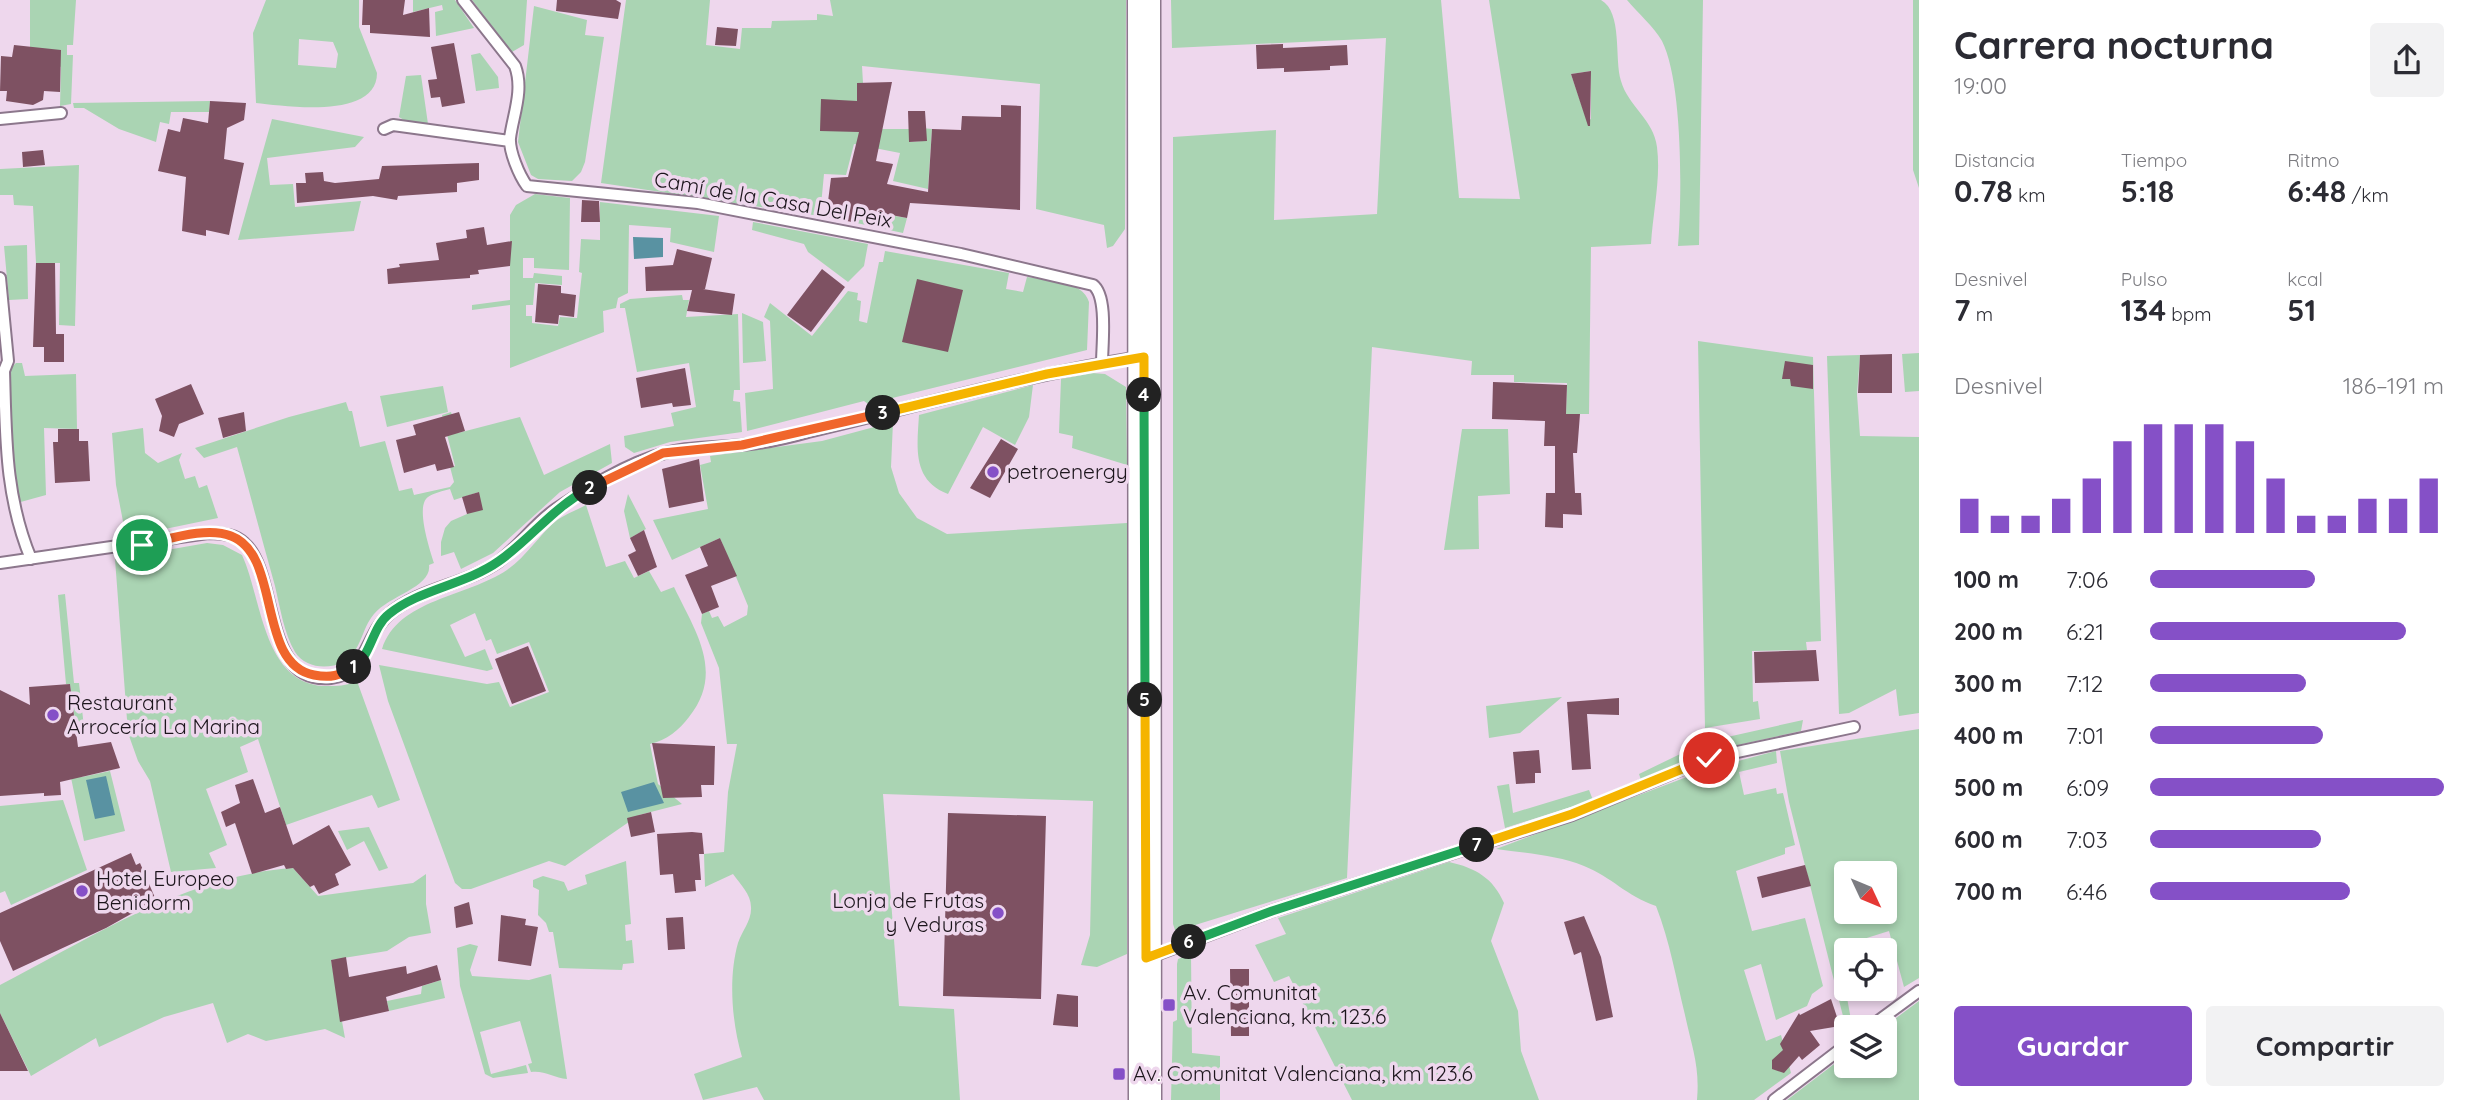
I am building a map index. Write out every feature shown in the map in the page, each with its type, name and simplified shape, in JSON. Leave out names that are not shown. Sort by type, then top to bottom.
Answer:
[{"type":"main road","points":[[1144,0],[1145,1100]]},
{"type":"lane","points":[[384,129],[393,125],[510,141],[516,119],[519,76],[515,66],[463,0]]},
{"type":"lane","points":[[0,119],[61,113]]},
{"type":"lane","name":"Camí de la Casa Del Peix","points":[[510,141],[527,186],[698,203],[961,254],[1093,285],[1099,289],[1102,300],[1102,363]]},
{"type":"lane","points":[[0,278],[8,360],[4,371],[10,494],[18,527],[31,559]]},
{"type":"lane","points":[[0,563],[208,533],[229,534],[244,542],[254,555],[279,640],[291,662],[309,674],[331,678],[358,665],[385,617],[403,604],[458,583],[499,561],[558,508],[586,489],[663,453],[742,445],[805,433],[1102,363],[1144,357]]},
{"type":"lane","points":[[1146,958],[1272,911],[1572,814],[1709,758],[1854,727]]},
{"type":"lane","points":[[1886,1015],[1919,991]]},
{"type":"lane","points":[[1774,1100],[1834,1054]]},
{"type":"green space","points":[[30,0],[76,0],[73,45],[67,45],[67,55],[73,55],[71,104],[60,106],[61,67],[30,47]]},
{"type":"green space","points":[[266,0],[359,0],[359,27],[377,73],[373,88],[362,98],[327,107],[256,103],[253,33]],"holes":[[[299,39],[333,42],[338,54],[336,68],[298,65]]]},
{"type":"green space","points":[[413,0],[455,0],[474,28],[436,36],[435,12],[443,10],[442,5],[413,12]]},
{"type":"green space","points":[[472,0],[527,0],[524,45],[512,52]]},
{"type":"green space","points":[[626,0],[710,0],[706,45],[740,49],[742,28],[771,28],[772,21],[817,20],[817,14],[833,16],[830,0],[1126,0],[1125,229],[1113,246],[1107,248],[1104,225],[1036,209],[1040,84],[862,66],[863,83],[857,83],[858,129],[909,129],[910,142],[922,141],[922,128],[932,129],[928,189],[893,181],[900,153],[854,144],[846,175],[824,174],[820,216],[601,183]]},
{"type":"green space","points":[[1171,0],[1441,0],[1459,198],[1520,199],[1489,0],[1601,0],[1608,6],[1615,25],[1619,72],[1624,90],[1655,137],[1658,159],[1651,244],[1591,247],[1589,414],[1566,414],[1567,383],[1514,382],[1514,375],[1471,375],[1472,361],[1372,347],[1347,878],[1179,930],[1175,930],[1173,924],[1173,137],[1276,130],[1274,220],[1377,214],[1386,38],[1172,48]],"holes":[[[1591,71],[1591,119],[1587,121],[1571,74]]]},
{"type":"green space","points":[[1627,0],[1703,0],[1699,245],[1678,246],[1679,141],[1669,60],[1659,36]]},
{"type":"green space","points":[[1913,0],[1919,0],[1919,188],[1913,170]]},
{"type":"green space","points":[[534,6],[587,20],[585,35],[604,37],[585,162],[581,172],[572,181],[538,179],[531,175],[518,142]]},
{"type":"green space","points":[[480,53],[498,77],[499,88],[476,91],[471,55]]},
{"type":"green space","points":[[421,75],[428,124],[407,122],[399,117],[406,76]]},
{"type":"green space","points":[[210,101],[209,112],[171,112],[169,124],[160,122],[156,142],[119,129],[84,108],[74,108],[73,103]]},
{"type":"green space","points":[[272,119],[364,137],[355,147],[267,158],[270,185],[293,184],[295,207],[361,201],[354,231],[238,240]]},
{"type":"green space","points":[[79,165],[75,326],[59,325],[60,263],[36,263],[33,206],[14,205],[13,195],[0,195],[0,169]]},
{"type":"green space","points":[[535,194],[570,198],[569,270],[534,268],[534,258],[523,258],[523,278],[533,278],[534,273],[562,276],[562,285],[535,283],[533,305],[526,305],[526,316],[532,316],[532,323],[558,326],[560,317],[577,318],[582,273],[579,272],[581,239],[600,240],[600,202],[719,216],[714,252],[670,242],[671,228],[629,225],[628,293],[618,298],[616,308],[603,311],[604,332],[510,368],[510,305],[472,310],[472,305],[510,300],[510,215],[516,205]]},
{"type":"green space","points":[[854,209],[907,218],[903,233],[852,222]]},
{"type":"green space","points":[[753,222],[868,244],[864,266],[848,282],[808,252],[804,244],[752,230]]},
{"type":"green space","points":[[27,245],[28,299],[9,300],[4,246]]},
{"type":"green space","points":[[885,251],[1009,273],[1006,289],[1023,292],[1027,277],[1071,285],[1079,289],[1089,302],[1087,350],[747,431],[745,393],[773,389],[770,321],[764,317],[770,303],[812,336],[848,291],[858,293],[857,300],[861,301],[859,321],[867,323],[879,262],[883,262]]},
{"type":"green space","points":[[682,295],[683,300],[689,300],[686,317],[738,314],[740,390],[734,390],[733,401],[740,402],[742,432],[670,442],[634,453],[625,447],[624,436],[674,426],[671,413],[696,407],[689,363],[637,372],[625,308],[620,308],[620,304],[630,299]]},
{"type":"green space","points":[[742,313],[763,322],[766,361],[743,363]]},
{"type":"green space","points":[[1698,341],[1813,357],[1821,641],[1806,642],[1807,650],[1752,651],[1753,702],[1758,701],[1760,719],[1705,728]]},
{"type":"green space","points":[[1919,353],[1919,391],[1905,392],[1902,354]]},
{"type":"green space","points":[[1860,355],[1857,394],[1860,436],[1919,437],[1919,713],[1899,716],[1896,689],[1849,713],[1839,714],[1827,356]]},
{"type":"green space","points":[[16,363],[22,363],[25,376],[76,374],[77,429],[44,428],[46,495],[17,503],[8,371]]},
{"type":"green space","points":[[1092,373],[1105,374],[1126,387],[1127,465],[1072,448],[1073,436],[1059,433],[1061,379]]},
{"type":"green space","points":[[1033,385],[1029,417],[1015,445],[983,427],[948,494],[928,480],[919,462],[919,415]]},
{"type":"green space","points":[[443,386],[448,412],[387,427],[380,396]]},
{"type":"green space","points":[[346,402],[349,411],[352,411],[360,447],[385,441],[399,491],[412,488],[414,495],[450,487],[454,482],[450,467],[455,466],[442,415],[451,412],[458,433],[520,417],[544,475],[610,444],[612,463],[560,492],[493,553],[461,569],[454,552],[441,556],[441,542],[445,528],[451,521],[467,514],[479,492],[454,500],[450,489],[428,497],[424,502],[423,518],[434,563],[429,565],[428,573],[417,585],[374,614],[358,646],[349,657],[337,665],[317,666],[299,657],[288,637],[237,447],[204,458],[195,448],[289,417]]},
{"type":"green space","points":[[893,422],[891,467],[899,493],[917,518],[947,534],[1127,523],[1127,954],[1097,967],[1081,965],[1090,935],[1093,801],[883,794],[899,1006],[954,1009],[960,1100],[764,1100],[757,1087],[703,1100],[694,1074],[742,1057],[736,1030],[732,985],[738,943],[751,912],[751,902],[733,874],[705,887],[704,854],[724,852],[728,792],[737,744],[727,744],[719,668],[701,623],[702,614],[709,611],[712,618],[718,616],[724,627],[747,615],[748,606],[720,538],[672,560],[653,520],[708,509],[700,465],[711,462],[710,456],[822,441]]},
{"type":"green space","points":[[143,428],[145,453],[158,463],[182,453],[179,460],[185,479],[195,476],[199,488],[207,485],[218,518],[126,537],[116,485],[112,433]]},
{"type":"green space","points":[[1462,429],[1508,429],[1510,494],[1478,496],[1479,549],[1444,550]]},
{"type":"green space","points":[[628,494],[646,529],[630,538],[624,511]]},
{"type":"green space","points":[[586,505],[606,567],[625,561],[634,578],[649,571],[661,592],[674,587],[703,652],[705,684],[700,700],[677,730],[650,744],[658,784],[682,804],[639,815],[565,866],[549,861],[471,889],[462,889],[455,883],[388,701],[379,665],[487,684],[499,682],[510,707],[549,692],[529,642],[497,654],[491,639],[486,641],[475,613],[450,625],[465,657],[485,649],[493,669],[487,671],[382,649],[390,632],[403,619],[418,609],[507,570],[557,520]]},
{"type":"green space","points":[[207,543],[223,545],[242,555],[268,636],[289,671],[305,682],[326,686],[357,681],[400,800],[378,808],[372,795],[286,825],[258,739],[240,747],[248,772],[206,789],[227,845],[209,853],[216,868],[171,872],[150,781],[138,761],[128,733],[115,559]]},
{"type":"green space","points":[[65,594],[74,683],[79,683],[84,727],[76,728],[70,684],[66,684],[58,595]]},
{"type":"green space","points":[[1562,697],[1520,733],[1489,738],[1486,706]]},
{"type":"green space","points":[[1803,720],[1801,731],[1706,752],[1641,780],[1639,774],[1705,742]]},
{"type":"green space","points":[[1919,729],[1919,978],[1904,987],[1897,961],[1897,938],[1891,938],[1889,931],[1867,938],[1834,938],[1834,980],[1789,802],[1780,751]]},
{"type":"green space","points":[[1776,751],[1777,763],[1739,772],[1744,795],[1776,788],[1777,794],[1783,793],[1795,845],[1785,848],[1785,854],[1736,871],[1752,931],[1805,918],[1823,986],[1812,994],[1807,1006],[1776,1020],[1761,964],[1744,970],[1766,1041],[1781,1035],[1791,1073],[1754,1100],[1697,1100],[1695,1057],[1669,947],[1656,906],[1636,897],[1594,870],[1574,862],[1496,849],[1708,769]]},
{"type":"green space","points":[[68,763],[82,777],[110,771],[125,831],[84,841]]},
{"type":"green space","points":[[1509,784],[1513,813],[1589,790],[1593,800],[1505,828],[1497,786]]},
{"type":"green space","points":[[63,800],[87,870],[11,905],[5,891],[0,893],[0,806]]},
{"type":"green space","points":[[369,827],[388,868],[379,871],[364,841],[347,850],[338,831]]},
{"type":"green space","points":[[626,861],[631,924],[625,925],[626,941],[632,940],[634,963],[623,964],[622,970],[559,968],[553,932],[549,932],[546,923],[538,915],[539,890],[533,887],[533,880],[543,876],[564,882],[568,891],[587,884],[585,875]]},
{"type":"green space","points":[[1449,862],[1483,875],[1495,887],[1504,903],[1491,941],[1518,1011],[1521,1051],[1539,1100],[1352,1100],[1289,976],[1274,982],[1255,945],[1286,934],[1278,918]]},
{"type":"green space","points":[[293,868],[318,896],[413,883],[426,874],[426,904],[431,933],[409,937],[387,951],[331,960],[345,1038],[325,1029],[266,1041],[248,1034],[227,1043],[213,1003],[164,1017],[99,1047],[96,1038],[31,1076],[0,1013],[0,985],[105,929],[178,895],[215,882]]},
{"type":"green space","points":[[470,944],[478,946],[470,970],[472,976],[529,980],[551,974],[567,1079],[531,1072],[528,1064],[532,1063],[520,1021],[480,1032],[491,1074],[526,1065],[528,1073],[493,1078],[485,1074],[460,986],[457,948]]},
{"type":"green space","points":[[1191,954],[1192,1053],[1220,1056],[1220,1100],[1171,1100],[1173,1022],[1177,1020],[1177,964],[1178,959]]},
{"type":"green space","points":[[441,980],[445,998],[389,1011],[387,1001],[421,994],[422,986]]},
{"type":"green space","points":[[1839,1001],[1848,1001],[1850,1015],[1843,1015]]},
{"type":"green space","points":[[1919,1001],[1919,1100],[1787,1100],[1834,1064],[1834,1078],[1897,1078],[1897,1017]]},
{"type":"water","points":[[633,237],[663,238],[663,257],[634,259]]},
{"type":"water","points":[[106,776],[115,815],[95,819],[86,780]]},
{"type":"water","points":[[654,782],[664,803],[628,812],[621,792]]},
{"type":"building","points":[[363,0],[405,0],[403,15],[429,8],[430,37],[370,33],[370,25],[362,25]]},
{"type":"building","points":[[557,0],[616,0],[621,3],[618,19],[556,11]]},
{"type":"building","points":[[717,27],[738,29],[736,46],[715,45]]},
{"type":"building","points":[[454,43],[465,103],[442,107],[440,97],[431,98],[428,80],[437,79],[431,47]]},
{"type":"building","points":[[1283,44],[1283,48],[1347,45],[1348,65],[1330,66],[1330,70],[1284,72],[1284,68],[1257,69],[1256,45]]},
{"type":"building","points":[[14,45],[61,50],[60,92],[44,91],[43,100],[33,105],[6,101],[7,91],[0,91],[1,56],[12,57]]},
{"type":"building","points":[[1591,71],[1590,126],[1588,126],[1571,74]]},
{"type":"building","points":[[892,82],[876,161],[893,164],[887,184],[928,192],[932,129],[961,130],[962,116],[1001,117],[1001,105],[1021,106],[1020,210],[910,203],[907,218],[854,208],[852,222],[826,217],[831,178],[848,177],[859,132],[820,131],[821,99],[857,101],[857,83]]},
{"type":"building","points":[[210,101],[246,103],[244,120],[227,128],[224,159],[244,163],[229,235],[206,230],[206,236],[182,231],[186,177],[158,171],[168,129],[180,132],[183,118],[208,123]]},
{"type":"building","points":[[908,111],[925,111],[927,141],[909,142]]},
{"type":"building","points":[[43,150],[45,165],[23,167],[22,152]]},
{"type":"building","points":[[479,163],[479,180],[457,183],[457,192],[398,196],[397,200],[373,196],[297,203],[296,183],[306,183],[305,173],[323,172],[324,181],[335,183],[379,179],[382,166]]},
{"type":"building","points":[[582,200],[599,201],[600,222],[581,222]]},
{"type":"building","points":[[484,227],[487,245],[512,241],[510,266],[478,270],[479,274],[470,275],[470,278],[388,284],[387,269],[400,267],[399,264],[439,260],[436,243],[467,238],[466,230]]},
{"type":"building","points":[[677,249],[712,258],[703,289],[735,294],[732,315],[687,311],[692,290],[646,291],[645,267],[673,265]]},
{"type":"building","points":[[36,263],[55,263],[56,334],[64,334],[64,362],[44,362],[44,347],[33,347]]},
{"type":"building","points":[[822,269],[845,287],[811,332],[787,315]]},
{"type":"building","points":[[917,279],[963,290],[948,352],[902,342]]},
{"type":"building","points":[[538,284],[561,286],[561,293],[576,295],[574,317],[559,315],[558,324],[535,322]]},
{"type":"building","points":[[1892,354],[1892,393],[1858,393],[1860,355]]},
{"type":"building","points":[[1785,361],[1813,365],[1813,389],[1791,386],[1790,379],[1782,379]]},
{"type":"building","points":[[685,368],[691,405],[673,407],[672,403],[641,408],[636,378]]},
{"type":"building","points":[[1493,382],[1567,385],[1566,414],[1580,414],[1577,453],[1573,453],[1575,493],[1581,493],[1582,515],[1563,514],[1563,528],[1545,527],[1546,493],[1555,493],[1555,446],[1544,446],[1545,421],[1492,419]]},
{"type":"building","points":[[191,384],[204,414],[179,424],[174,437],[159,431],[162,416],[155,399]]},
{"type":"building","points":[[244,412],[246,431],[223,438],[218,418]]},
{"type":"building","points":[[459,412],[465,431],[445,437],[454,467],[437,471],[435,464],[404,473],[396,440],[416,435],[413,425]]},
{"type":"building","points":[[58,429],[79,429],[79,441],[88,441],[90,481],[55,483],[53,442],[58,442]]},
{"type":"building","points":[[1001,439],[1018,449],[990,498],[970,488]]},
{"type":"building","points":[[699,459],[704,501],[669,508],[662,469]]},
{"type":"building","points":[[479,492],[483,510],[467,514],[462,497]]},
{"type":"building","points":[[644,530],[657,567],[638,576],[628,555],[636,551],[630,538]]},
{"type":"building","points":[[720,538],[737,576],[711,586],[719,607],[702,614],[685,575],[708,566],[700,547]]},
{"type":"building","points":[[528,646],[546,691],[512,704],[495,659]]},
{"type":"building","points":[[1816,650],[1819,681],[1755,683],[1754,652]]},
{"type":"building","points":[[70,684],[78,747],[111,742],[120,768],[60,782],[61,795],[44,796],[44,793],[0,796],[0,690],[30,705],[29,687]]},
{"type":"building","points":[[1619,698],[1619,715],[1587,714],[1591,769],[1572,770],[1567,702]]},
{"type":"building","points":[[652,743],[715,746],[714,785],[701,785],[702,797],[663,798]]},
{"type":"building","points":[[1539,750],[1541,773],[1535,773],[1535,783],[1516,784],[1513,752]]},
{"type":"building","points":[[253,779],[265,813],[280,807],[293,845],[329,825],[351,865],[335,874],[339,885],[319,894],[314,885],[310,887],[293,868],[286,869],[284,865],[252,874],[235,823],[226,827],[221,812],[240,803],[235,785]]},
{"type":"building","points":[[651,812],[655,832],[631,837],[627,818]]},
{"type":"building","points":[[948,813],[1046,816],[1041,999],[943,996]]},
{"type":"building","points":[[702,833],[704,854],[699,854],[701,880],[695,880],[696,891],[675,893],[673,874],[660,875],[657,834]]},
{"type":"building","points":[[131,853],[136,865],[140,863],[156,900],[106,928],[13,971],[0,941],[0,913]]},
{"type":"building","points":[[1805,865],[1811,886],[1762,898],[1757,877]]},
{"type":"building","points":[[469,902],[473,924],[456,928],[454,907]]},
{"type":"building","points":[[501,915],[526,919],[525,925],[538,927],[531,966],[498,961]]},
{"type":"building","points":[[1584,916],[1601,957],[1613,1017],[1596,1021],[1581,952],[1574,955],[1564,922]]},
{"type":"building","points":[[683,917],[685,949],[668,950],[666,918]]},
{"type":"building","points":[[346,957],[349,977],[406,966],[407,974],[437,965],[441,980],[386,997],[389,1011],[340,1022],[331,960]]},
{"type":"building","points":[[1230,969],[1249,969],[1249,1036],[1231,1036]]},
{"type":"building","points":[[1057,994],[1078,996],[1078,1027],[1053,1025]]},
{"type":"building","points":[[1831,999],[1836,1015],[1834,1015],[1834,1027],[1810,1031],[1820,1045],[1802,1060],[1799,1056],[1784,1073],[1772,1069],[1772,1060],[1783,1050],[1780,1044],[1799,1013],[1800,1015]]},
{"type":"building","points":[[0,1013],[28,1071],[0,1071]]},
{"type":"place","name":"petroenergy","points":[[993,472]]},
{"type":"place","name":"Restaurant Arrocería La Marina","points":[[53,715]]},
{"type":"place","name":"Hotel Europeo Benidorm","points":[[82,891]]},
{"type":"place","name":"Lonja de Frutas y Veduras","points":[[998,913]]},
{"type":"place","name":"Av. Comunitat Valenciana, km. 123.6","points":[[1169,1005]]},
{"type":"place","name":"Av. Comunitat Valenciana, km 123.6","points":[[1119,1074]]},
{"type":"route","points":[[142,545],[208,533],[229,534],[244,542],[254,555],[279,640],[291,662],[309,674],[331,678],[358,665],[385,617],[403,604],[458,583],[499,561],[549,514],[586,489],[663,453],[742,445],[805,433],[1047,374],[1144,357],[1146,958],[1272,911],[1572,814],[1709,758]]}]
